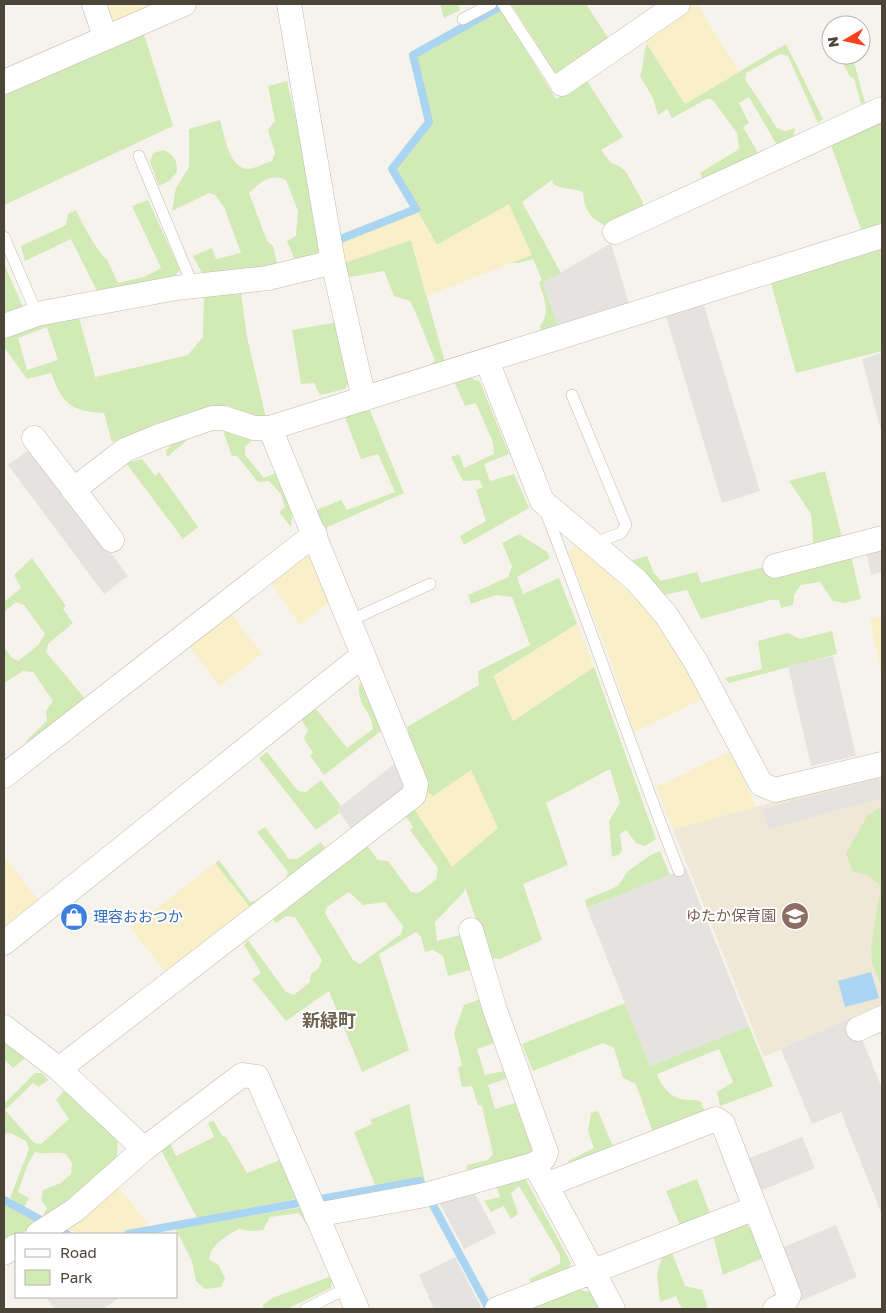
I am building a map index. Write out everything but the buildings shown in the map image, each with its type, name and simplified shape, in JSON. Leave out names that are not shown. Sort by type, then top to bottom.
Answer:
[{"type":"street","points":[[94,4],[105,37]]},
{"type":"street","points":[[4,82],[184,4]]},
{"type":"street","points":[[288,4],[333,262],[364,399]]},
{"type":"street","points":[[562,84],[678,4]]},
{"type":"street","points":[[615,232],[882,109]]},
{"type":"street","points":[[73,490],[126,450],[159,436],[212,418],[224,418],[254,428],[270,428],[882,236]]},
{"type":"street","points":[[4,326],[37,314],[194,286],[268,278],[333,262]]},
{"type":"street","points":[[487,361],[542,501],[637,580],[666,615],[696,662],[761,784],[774,790],[882,764]]},
{"type":"street","points":[[59,1070],[414,795],[416,784],[270,428]]},
{"type":"street","points":[[34,438],[112,540]]},
{"type":"street","points":[[4,776],[315,534]]},
{"type":"street","points":[[775,566],[882,538]]},
{"type":"street","points":[[4,943],[363,655]]},
{"type":"street","points":[[316,1215],[425,1195],[535,1164],[544,1158],[546,1152],[495,1010],[471,930]]},
{"type":"street","points":[[858,1029],[882,1018]]},
{"type":"street","points":[[4,1027],[59,1070],[144,1149]]},
{"type":"street","points":[[40,1233],[75,1210],[144,1149],[242,1075],[257,1077],[352,1299]]},
{"type":"street","points":[[546,1185],[716,1119],[722,1124],[789,1295],[784,1304],[775,1309]]},
{"type":"street","points":[[535,1164],[613,1309]]},
{"type":"street","points":[[498,1309],[755,1208]]},
{"type":"street","points":[[4,1253],[15,1247]]},
{"type":"lane","points":[[463,19],[491,4]]},
{"type":"lane","points":[[504,4],[554,82],[562,84]]},
{"type":"lane","points":[[139,156],[194,286]]},
{"type":"lane","points":[[4,237],[37,314]]},
{"type":"lane","points":[[572,395],[626,525],[621,533],[592,544]]},
{"type":"lane","points":[[542,501],[594,639],[633,754],[679,871]]},
{"type":"lane","points":[[349,621],[430,584]]},
{"type":"lane","points":[[306,1309],[352,1299]]},
{"type":"shaded area","points":[[611,243],[630,307],[559,328],[543,283]]},
{"type":"shaded area","points":[[703,302],[760,491],[722,503],[665,313]]},
{"type":"shaded area","points":[[882,353],[882,434],[862,359]]},
{"type":"shaded area","points":[[32,447],[128,576],[104,594],[8,465]]},
{"type":"shaded area","points":[[882,547],[882,572],[871,575],[866,551]]},
{"type":"shaded area","points":[[833,656],[856,756],[811,766],[788,666]]},
{"type":"shaded area","points":[[397,762],[405,779],[404,790],[352,830],[337,809]]},
{"type":"shaded area","name":"ゆたか保育園","points":[[882,773],[882,1004],[764,1057],[673,829]]},
{"type":"shaded area","points":[[877,779],[882,798],[768,829],[763,809]]},
{"type":"shaded area","points":[[686,868],[749,1026],[650,1066],[587,908]]},
{"type":"shaded area","points":[[853,1017],[882,1088],[882,1215],[841,1112],[812,1124],[781,1049]]},
{"type":"shaded area","points":[[802,1137],[815,1168],[758,1192],[745,1160]]},
{"type":"shaded area","points":[[474,1192],[496,1233],[464,1249],[439,1202]]},
{"type":"shaded area","points":[[836,1225],[857,1277],[800,1301],[779,1249]]},
{"type":"shaded area","points":[[455,1257],[481,1307],[475,1309],[434,1309],[419,1275]]},
{"type":"shaded area","points":[[47,1298],[118,1299],[103,1309],[54,1309]]},
{"type":"green space","points":[[440,4],[458,4],[460,10],[444,18]]},
{"type":"green space","points":[[511,4],[586,4],[610,41],[564,75],[555,73]]},
{"type":"green space","points":[[501,10],[556,99],[587,81],[623,137],[601,150],[611,163],[619,166],[626,172],[643,202],[643,211],[607,227],[589,213],[583,192],[557,186],[553,184],[552,180],[522,202],[561,273],[543,283],[559,328],[542,334],[540,326],[545,315],[546,305],[539,282],[542,280],[533,259],[518,263],[502,262],[492,214],[437,245],[393,169],[429,122],[413,55]]},
{"type":"green space","points":[[143,31],[173,126],[4,205],[4,93]]},
{"type":"green space","points":[[647,44],[685,104],[786,44],[823,119],[818,123],[788,56],[780,54],[746,73],[745,79],[777,128],[785,131],[795,128],[793,139],[778,147],[749,97],[739,103],[749,123],[743,127],[757,151],[754,158],[703,180],[700,173],[739,149],[737,133],[712,99],[707,99],[672,118],[667,109],[658,115],[653,98],[640,76]]},
{"type":"green space","points":[[844,65],[855,65],[865,103],[861,104],[854,78],[850,77]]},
{"type":"green space","points":[[287,81],[326,250],[295,260],[287,241],[296,236],[298,211],[286,180],[271,178],[257,185],[249,193],[267,241],[273,246],[277,263],[254,270],[202,273],[193,256],[212,248],[216,259],[241,253],[224,207],[215,195],[209,193],[172,211],[176,188],[189,167],[189,129],[220,120],[228,150],[232,158],[242,168],[255,168],[272,161],[275,153],[268,130],[275,121],[268,86]]},
{"type":"green space","points":[[882,119],[882,228],[863,235],[830,142]]},
{"type":"green space","points":[[164,150],[175,159],[177,172],[169,181],[159,186],[150,162],[153,153]]},
{"type":"green space","points":[[148,200],[180,270],[175,276],[97,291],[71,239],[25,261],[21,246],[66,225],[68,214],[76,210],[85,229],[107,259],[118,283],[144,277],[161,268],[132,206]]},
{"type":"green space","points":[[411,240],[446,366],[428,369],[435,360],[417,315],[410,301],[394,296],[384,271],[344,278],[341,264]]},
{"type":"green space","points":[[882,246],[882,351],[796,373],[770,280]]},
{"type":"green space","points":[[4,264],[23,307],[4,319]]},
{"type":"green space","points":[[240,287],[247,337],[266,418],[162,425],[112,442],[104,413],[75,408],[69,404],[64,399],[51,373],[27,379],[4,347],[4,340],[22,330],[78,314],[97,383],[96,377],[188,355],[203,337],[204,295]],"holes":[[[47,327],[58,360],[27,370],[18,338]]]},
{"type":"green space","points":[[339,322],[349,382],[345,389],[320,395],[314,383],[301,384],[292,330]]},
{"type":"green space","points":[[468,376],[480,382],[509,454],[484,464],[490,481],[514,474],[529,508],[464,545],[460,536],[486,521],[476,490],[483,487],[479,480],[463,481],[451,457],[459,454],[464,468],[494,454],[493,442],[476,403],[465,406],[453,379]]},
{"type":"green space","points":[[368,406],[404,493],[321,530],[314,511],[341,500],[347,510],[395,492],[378,454],[361,459],[344,415]]},
{"type":"green space","points":[[222,425],[254,439],[245,447],[245,455],[264,478],[278,472],[293,507],[291,527],[279,512],[285,507],[281,494],[269,481],[258,482],[237,456],[232,456],[222,428],[191,437],[167,457],[166,451],[176,439]]},
{"type":"green space","points":[[142,459],[155,476],[159,472],[198,527],[183,539],[126,463]]},
{"type":"green space","points":[[825,471],[843,541],[814,550],[811,514],[789,481]]},
{"type":"green space","points":[[519,534],[547,552],[550,558],[517,577],[523,594],[559,578],[577,624],[492,677],[494,677],[513,721],[594,667],[656,839],[645,846],[636,843],[626,830],[620,834],[622,850],[620,854],[612,857],[609,821],[620,803],[610,769],[546,803],[568,865],[523,884],[542,940],[500,959],[489,958],[465,887],[464,892],[435,922],[437,941],[464,934],[473,969],[448,976],[443,956],[433,950],[425,952],[421,937],[416,932],[379,954],[409,1050],[362,1072],[329,991],[286,1021],[252,979],[261,973],[244,945],[248,940],[286,992],[294,995],[310,982],[311,974],[318,969],[322,960],[295,917],[286,916],[276,923],[270,916],[364,842],[378,860],[388,861],[411,892],[418,893],[436,880],[438,868],[410,830],[413,827],[404,813],[432,797],[425,790],[407,727],[479,685],[478,671],[530,645],[512,597],[496,595],[471,604],[468,595],[508,577],[512,566],[502,543]],"holes":[[[349,892],[363,905],[385,902],[403,926],[401,934],[360,964],[353,960],[325,913],[327,907]]]},
{"type":"green space","points":[[647,556],[654,573],[661,581],[697,572],[701,583],[768,566],[851,556],[861,599],[844,603],[833,601],[820,582],[801,585],[794,595],[793,605],[781,608],[779,600],[770,600],[701,619],[687,590],[664,595],[630,561]]},
{"type":"green space","points":[[32,558],[66,606],[63,609],[73,623],[48,644],[46,652],[87,701],[29,747],[26,741],[47,721],[46,711],[53,701],[33,672],[23,671],[4,683],[4,647],[12,658],[18,661],[38,645],[45,634],[24,605],[16,602],[4,612],[4,602],[21,588],[14,575]]},
{"type":"green space","points":[[832,631],[837,654],[729,683],[725,678],[762,669],[758,641],[788,633],[800,639]]},
{"type":"green space","points":[[364,681],[385,728],[324,775],[310,756],[313,753],[304,738],[308,730],[301,719],[316,709],[347,748],[373,729],[370,717],[360,699],[359,685]]},
{"type":"green space","points":[[267,752],[298,791],[306,792],[321,780],[341,806],[337,809],[339,813],[316,830],[259,758]]},
{"type":"green space","points":[[882,806],[882,988],[872,963],[871,948],[881,886],[867,875],[852,871],[846,853],[868,815]]},
{"type":"green space","points":[[265,827],[289,859],[297,859],[321,842],[328,852],[251,909],[215,863],[219,860],[250,902],[255,901],[286,878],[288,872],[257,832]]},
{"type":"green space","points":[[660,851],[670,875],[587,908],[585,900],[618,886],[627,872],[649,856]]},
{"type":"green space","points":[[483,998],[498,1042],[477,1049],[485,1075],[504,1071],[508,1078],[488,1085],[495,1109],[515,1103],[532,1149],[530,1154],[468,1172],[467,1165],[488,1160],[493,1154],[482,1106],[478,1105],[472,1086],[462,1087],[458,1068],[462,1065],[454,1033],[464,1005]]},
{"type":"green space","points":[[625,1003],[650,1066],[749,1026],[773,1086],[720,1106],[717,1092],[733,1082],[719,1049],[657,1074],[660,1082],[669,1092],[681,1099],[701,1102],[705,1113],[653,1133],[636,1084],[623,1078],[614,1048],[603,1043],[533,1071],[522,1044]]},
{"type":"green space","points":[[4,1042],[25,1058],[13,1068],[4,1059]]},
{"type":"green space","points":[[35,1073],[42,1073],[48,1080],[39,1087],[33,1083],[5,1110],[34,1143],[41,1144],[69,1119],[56,1100],[67,1087],[118,1137],[117,1157],[47,1219],[43,1216],[47,1208],[41,1200],[43,1190],[61,1183],[71,1174],[72,1163],[66,1154],[35,1152],[27,1166],[18,1192],[29,1198],[24,1207],[10,1198],[29,1149],[26,1141],[10,1133],[4,1134],[4,1104]]},
{"type":"green space","points":[[409,1104],[425,1182],[377,1190],[354,1132],[372,1124],[370,1120]]},
{"type":"green space","points":[[598,1111],[614,1149],[571,1166],[568,1161],[594,1148],[588,1131],[591,1113]]},
{"type":"green space","points":[[214,1121],[222,1136],[226,1137],[247,1173],[285,1158],[301,1198],[197,1218],[161,1150],[170,1143],[176,1156],[214,1137],[208,1123]]},
{"type":"green space","points":[[525,1178],[571,1263],[568,1271],[533,1286],[529,1279],[560,1264],[560,1255],[519,1186],[511,1193],[518,1214],[511,1219],[504,1206],[491,1212],[484,1201],[500,1197],[495,1182]]},
{"type":"green space","points":[[697,1179],[711,1216],[681,1228],[666,1191]]},
{"type":"green space","points":[[4,1204],[40,1224],[21,1233],[15,1233],[15,1236],[4,1243]]},
{"type":"green space","points":[[305,1207],[314,1236],[299,1213],[270,1217],[263,1230],[239,1229],[224,1238],[210,1254],[209,1260],[218,1264],[225,1278],[221,1287],[205,1289],[196,1281],[192,1261],[175,1228]]},
{"type":"green space","points":[[744,1221],[752,1231],[763,1258],[723,1275],[713,1235]]},
{"type":"green space","points":[[672,1253],[685,1286],[702,1290],[708,1309],[682,1309],[676,1296],[660,1302],[657,1274],[662,1257]]},
{"type":"green space","points":[[329,1277],[332,1280],[331,1288],[287,1309],[263,1309],[263,1305],[272,1298]]},
{"type":"green space","points":[[575,1289],[590,1292],[600,1309],[537,1309],[535,1307],[521,1309]]},
{"type":"sand","points":[[103,4],[159,4],[117,21],[108,18]]},
{"type":"sand","points":[[691,4],[697,4],[739,72],[685,104],[643,37]]},
{"type":"sand","points":[[509,204],[532,255],[426,296],[411,240],[341,264],[337,244],[417,211],[437,245]]},
{"type":"sand","points":[[579,544],[663,626],[706,697],[634,732],[611,662],[568,552]]},
{"type":"sand","points":[[304,554],[316,559],[333,600],[300,625],[270,582]]},
{"type":"sand","points":[[230,613],[262,654],[220,686],[189,646]]},
{"type":"sand","points":[[882,616],[882,677],[870,619]]},
{"type":"sand","points":[[577,624],[594,667],[513,721],[494,677]]},
{"type":"sand","points":[[731,751],[756,807],[673,829],[656,787]]},
{"type":"sand","points":[[471,770],[498,828],[452,867],[413,807],[425,790],[433,796]]},
{"type":"sand","points":[[7,860],[38,900],[5,926],[4,863]]},
{"type":"sand","points":[[215,863],[251,909],[167,974],[131,928]]},
{"type":"sand","points":[[119,1188],[150,1227],[118,1233],[80,1233],[65,1228]]},
{"type":"water","points":[[871,972],[879,998],[845,1007],[838,981]]},
{"type":"waterway","points":[[335,245],[338,240],[416,209],[392,169],[429,122],[413,55],[505,4]]},
{"type":"waterway","points":[[134,1233],[420,1181],[489,1309]]},
{"type":"waterway","points":[[4,1200],[65,1233]]},
{"type":"place","name":"ゆたか保育園","points":[[795,916]]},
{"type":"place","name":"理容おおつか","points":[[74,917]]},
{"type":"district","name":"新緑町","points":[[329,1021]]}]
